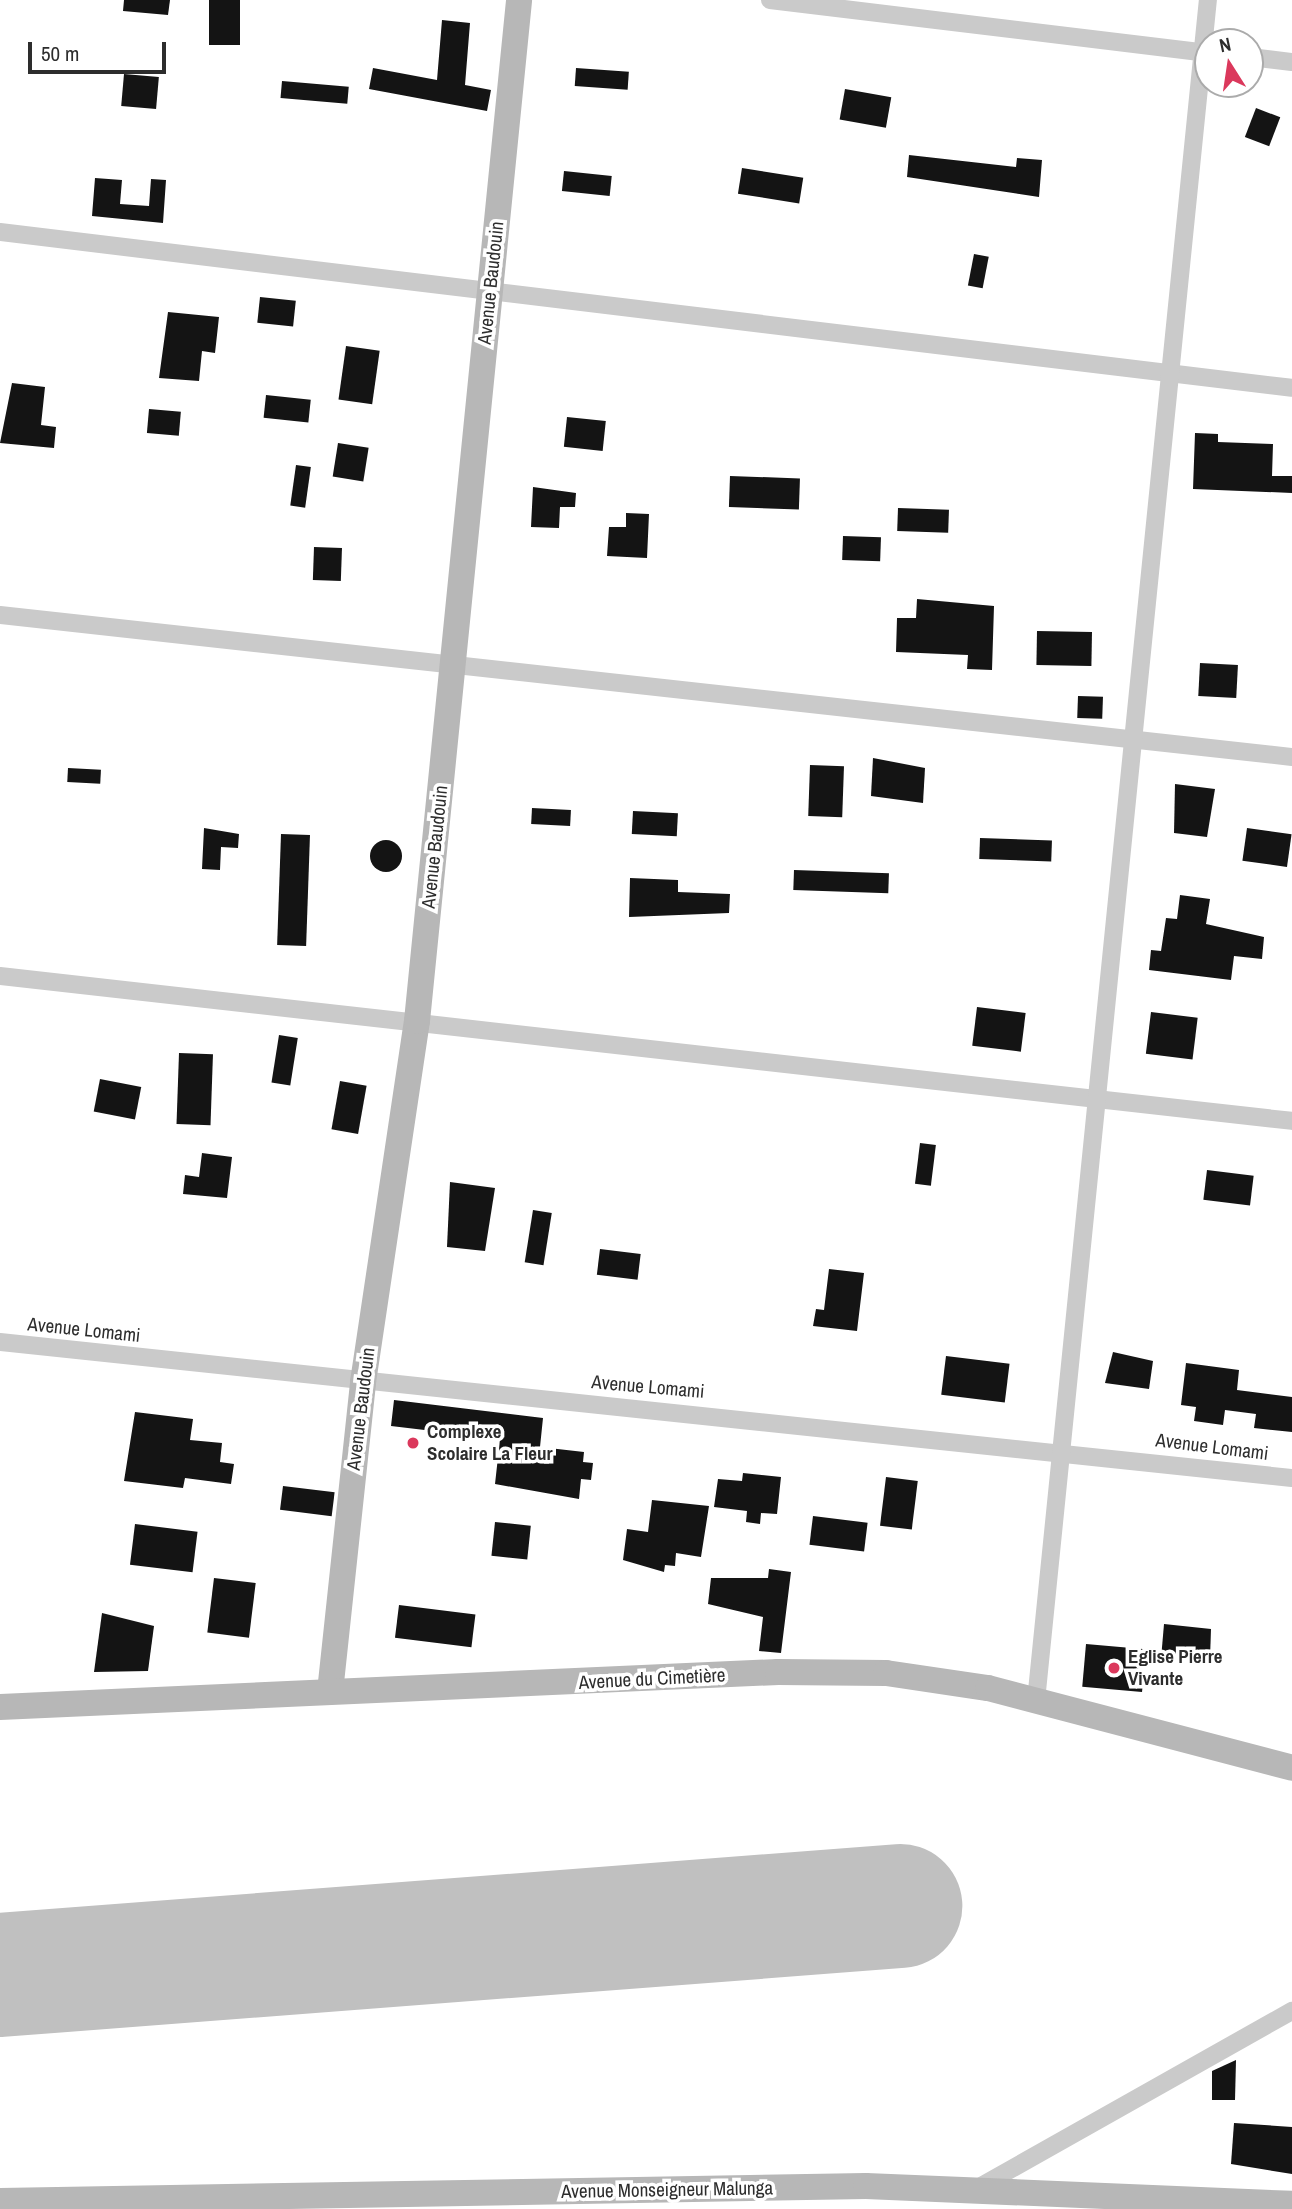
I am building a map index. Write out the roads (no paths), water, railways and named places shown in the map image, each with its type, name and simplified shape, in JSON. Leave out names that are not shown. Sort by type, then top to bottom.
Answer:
[{"type":"street","name":"Avenue Baudouin","points":[[330,1692],[363,1382],[418,1021],[519,0]]},
{"type":"street","points":[[770,0],[1194,51]]},
{"type":"street","points":[[1206,28],[1208,0]]},
{"type":"street","points":[[1264,59],[1292,62]]},
{"type":"street","points":[[1036,1701],[1099,1100],[1131,740],[1200,98]]},
{"type":"street","points":[[0,232],[1292,388]]},
{"type":"street","points":[[0,615],[1292,757]]},
{"type":"street","points":[[0,976],[1292,1121]]},
{"type":"street","name":"Avenue Lomami","points":[[0,1342],[363,1382],[1064,1451],[1292,1478]]},
{"type":"street","name":"Avenue du Cimetière","points":[[0,1707],[886,1672],[1036,1701],[1292,1768]]},
{"type":"street","points":[[974,2190],[1292,2011]]},
{"type":"street","name":"Avenue Monseigneur Malunga","points":[[0,2201],[402,2202],[974,2190],[1292,2204]]},
{"type":"place","name":"Complexe Scolaire La Fleur","points":[[413,1443]]},
{"type":"place","name":"Eglise Pierre Vivante","points":[[1114,1668]]}]
